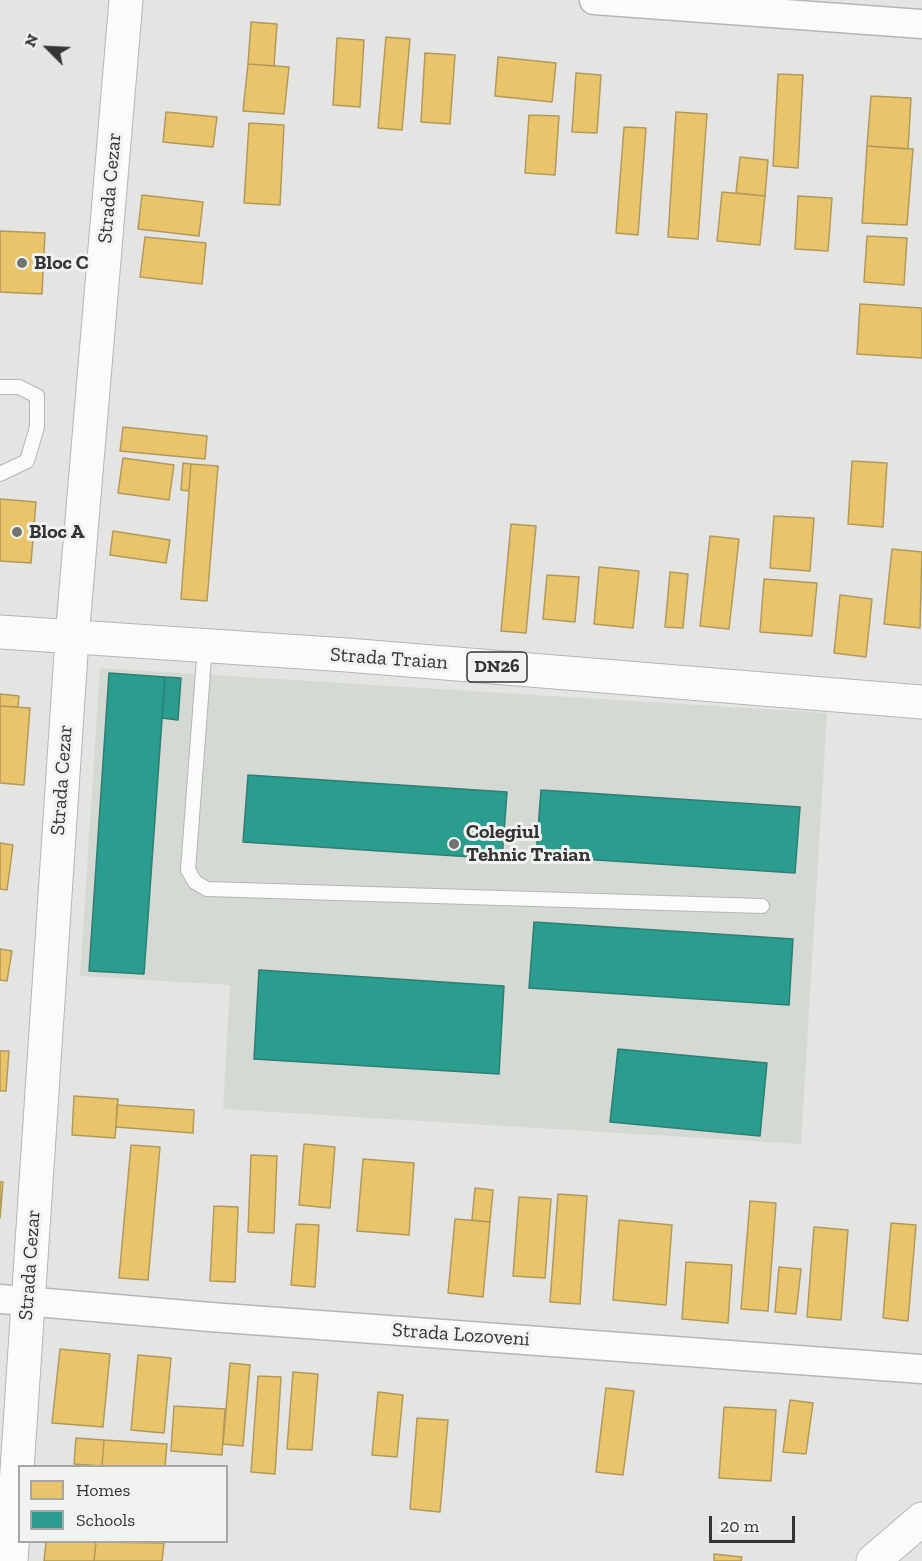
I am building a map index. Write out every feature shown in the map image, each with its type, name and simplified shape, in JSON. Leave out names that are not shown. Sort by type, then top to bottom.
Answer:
[{"type":"street","name":"Strada Cezar","points":[[12,1561],[14,1299],[126,0]]},
{"type":"street","points":[[594,0],[922,24]]},
{"type":"street","name":"Strada Traian","points":[[0,632],[347,655],[922,702]]},
{"type":"street","name":"Strada Lozoveni","points":[[14,1299],[210,1317],[922,1369]]},
{"type":"street","points":[[873,1561],[922,1519]]},
{"type":"lane","points":[[0,387],[19,387],[37,396],[37,428],[27,462],[0,474]]},
{"type":"lane","points":[[205,645],[188,870],[195,882],[207,889],[762,906]]},
{"type":"shaded area","name":"Colegiul Tehnic Traian","points":[[100,668],[827,713],[801,1144],[223,1109],[230,985],[80,976]]},
{"type":"building: Homes","points":[[251,22],[277,24],[274,66],[248,64]]},
{"type":"building: Homes","points":[[386,37],[410,39],[402,130],[378,128]]},
{"type":"building: Homes","points":[[337,38],[364,40],[360,107],[333,105]]},
{"type":"building: Homes","points":[[425,53],[455,55],[450,124],[421,122]]},
{"type":"building: Homes","points":[[498,57],[556,63],[552,102],[495,96]]},
{"type":"building: Homes","points":[[248,64],[289,67],[284,114],[243,111]]},
{"type":"building: Homes","points":[[576,73],[601,75],[597,133],[572,132]]},
{"type":"building: Homes","points":[[778,74],[803,75],[798,168],[773,166]]},
{"type":"building: Homes","points":[[871,96],[911,98],[908,149],[867,146]]},
{"type":"building: Homes","points":[[166,112],[217,117],[213,147],[163,142]]},
{"type":"building: Homes","points":[[676,112],[707,114],[698,239],[668,237]]},
{"type":"building: Homes","points":[[529,115],[559,116],[555,175],[525,173]]},
{"type":"building: Homes","points":[[249,123],[284,125],[280,205],[244,203]]},
{"type":"building: Homes","points":[[624,127],[646,128],[638,235],[616,233]]},
{"type":"building: Homes","points":[[867,146],[913,149],[907,225],[862,223]]},
{"type":"building: Homes","points":[[740,157],[768,160],[765,196],[736,193]]},
{"type":"building: Homes","points":[[722,192],[765,196],[760,245],[717,241]]},
{"type":"building: Homes","points":[[142,195],[203,202],[199,236],[138,229]]},
{"type":"building: Homes","points":[[798,196],[832,198],[828,251],[795,249]]},
{"type":"building: Homes","name":"Bloc C","points":[[0,231],[45,233],[42,294],[0,292]]},
{"type":"building: Homes","points":[[867,236],[907,238],[904,285],[864,282]]},
{"type":"building: Homes","points":[[145,237],[206,243],[202,284],[140,277]]},
{"type":"building: Homes","points":[[860,304],[922,308],[922,358],[857,354]]},
{"type":"building: Homes","points":[[123,427],[207,436],[205,459],[120,451]]},
{"type":"building: Homes","points":[[123,458],[174,465],[169,500],[118,493]]},
{"type":"building: Homes","points":[[852,461],[887,463],[883,527],[848,524]]},
{"type":"building: Homes","points":[[183,463],[191,464],[189,491],[181,490]]},
{"type":"building: Homes","points":[[191,464],[218,466],[207,601],[181,599]]},
{"type":"building: Homes","name":"Bloc A","points":[[0,499],[36,502],[31,563],[0,561]]},
{"type":"building: Homes","points":[[774,516],[814,518],[810,571],[770,568]]},
{"type":"building: Homes","points":[[511,524],[536,526],[526,633],[501,631]]},
{"type":"building: Homes","points":[[113,531],[170,540],[166,563],[110,555]]},
{"type":"building: Homes","points":[[710,536],[739,539],[729,629],[700,626]]},
{"type":"building: Homes","points":[[892,549],[922,552],[920,628],[884,624]]},
{"type":"building: Homes","points":[[599,567],[639,571],[633,628],[594,624]]},
{"type":"building: Homes","points":[[670,572],[688,574],[683,628],[665,627]]},
{"type":"building: Homes","points":[[547,575],[579,577],[575,622],[543,619]]},
{"type":"building: Homes","points":[[764,579],[817,583],[812,636],[760,632]]},
{"type":"building: Homes","points":[[840,595],[872,599],[866,657],[834,653]]},
{"type":"building: Homes","points":[[0,694],[19,696],[18,707],[0,706]]},
{"type":"building: Homes","points":[[0,706],[30,708],[24,785],[0,783]]},
{"type":"building: Homes","points":[[0,843],[13,845],[7,890],[0,889]]},
{"type":"building: Homes","points":[[0,949],[12,951],[7,981],[0,980]]},
{"type":"building: Homes","points":[[0,1051],[9,1051],[6,1091],[0,1091]]},
{"type":"building: Homes","points":[[74,1096],[118,1099],[115,1138],[72,1135]]},
{"type":"building: Homes","points":[[117,1105],[194,1110],[193,1133],[116,1127]]},
{"type":"building: Homes","points":[[304,1144],[335,1147],[330,1208],[299,1205]]},
{"type":"building: Homes","points":[[131,1145],[160,1147],[148,1280],[119,1278]]},
{"type":"building: Homes","points":[[251,1155],[277,1156],[274,1233],[248,1232]]},
{"type":"building: Homes","points":[[363,1159],[414,1163],[409,1235],[357,1231]]},
{"type":"building: Homes","points":[[0,1182],[3,1182],[0,1218]]},
{"type":"building: Homes","points":[[475,1188],[493,1190],[490,1222],[472,1220]]},
{"type":"building: Homes","points":[[558,1194],[587,1196],[580,1304],[550,1302]]},
{"type":"building: Homes","points":[[519,1197],[551,1199],[545,1278],[513,1276]]},
{"type":"building: Homes","points":[[750,1201],[776,1203],[768,1311],[741,1309]]},
{"type":"building: Homes","points":[[214,1206],[238,1207],[235,1282],[210,1281]]},
{"type":"building: Homes","points":[[455,1219],[490,1222],[483,1297],[448,1293]]},
{"type":"building: Homes","points":[[619,1220],[672,1225],[666,1305],[613,1300]]},
{"type":"building: Homes","points":[[891,1223],[916,1225],[908,1321],[883,1318]]},
{"type":"building: Homes","points":[[296,1224],[319,1225],[315,1287],[291,1285]]},
{"type":"building: Homes","points":[[814,1227],[848,1230],[841,1320],[807,1317]]},
{"type":"building: Homes","points":[[686,1262],[732,1265],[728,1323],[682,1319]]},
{"type":"building: Homes","points":[[779,1267],[801,1269],[796,1314],[775,1312]]},
{"type":"building: Homes","points":[[60,1349],[110,1354],[103,1427],[52,1423]]},
{"type":"building: Homes","points":[[138,1355],[171,1358],[164,1433],[131,1430]]},
{"type":"building: Homes","points":[[230,1363],[250,1365],[243,1446],[223,1444]]},
{"type":"building: Homes","points":[[293,1372],[318,1374],[312,1450],[287,1449]]},
{"type":"building: Homes","points":[[258,1376],[281,1377],[275,1474],[251,1472]]},
{"type":"building: Homes","points":[[606,1388],[634,1391],[623,1475],[596,1472]]},
{"type":"building: Homes","points":[[378,1392],[403,1395],[397,1457],[372,1455]]},
{"type":"building: Homes","points":[[790,1400],[813,1403],[806,1454],[783,1452]]},
{"type":"building: Homes","points":[[174,1406],[225,1409],[222,1455],[171,1451]]},
{"type":"building: Homes","points":[[724,1407],[776,1410],[771,1481],[719,1478]]},
{"type":"building: Homes","points":[[417,1418],[448,1420],[440,1512],[410,1509]]},
{"type":"building: Homes","points":[[76,1438],[104,1440],[102,1465],[74,1464]]},
{"type":"building: Homes","points":[[104,1440],[167,1444],[165,1465],[102,1465]]},
{"type":"building: Homes","points":[[46,1543],[96,1543],[94,1561],[44,1561]]},
{"type":"building: Homes","points":[[96,1543],[164,1543],[162,1561],[94,1561]]},
{"type":"building: Homes","points":[[714,1554],[742,1557],[741,1561],[714,1561]]},
{"type":"building: Schools","points":[[109,673],[165,677],[144,974],[89,971]]},
{"type":"building: Schools","points":[[165,677],[181,678],[178,720],[162,718]]},
{"type":"building: Schools","points":[[248,775],[507,792],[502,859],[243,842]]},
{"type":"building: Schools","points":[[541,790],[800,807],[795,873],[536,856]]},
{"type":"building: Schools","points":[[534,922],[793,939],[789,1005],[529,988]]},
{"type":"building: Schools","points":[[259,970],[504,986],[499,1074],[254,1059]]},
{"type":"building: Schools","points":[[618,1049],[767,1063],[760,1136],[610,1122]]},
{"type":"place","name":"Bloc C","points":[[22,263]]},
{"type":"place","name":"Bloc A","points":[[17,532]]},
{"type":"place","name":"Colegiul Tehnic Traian","points":[[454,844]]}]
